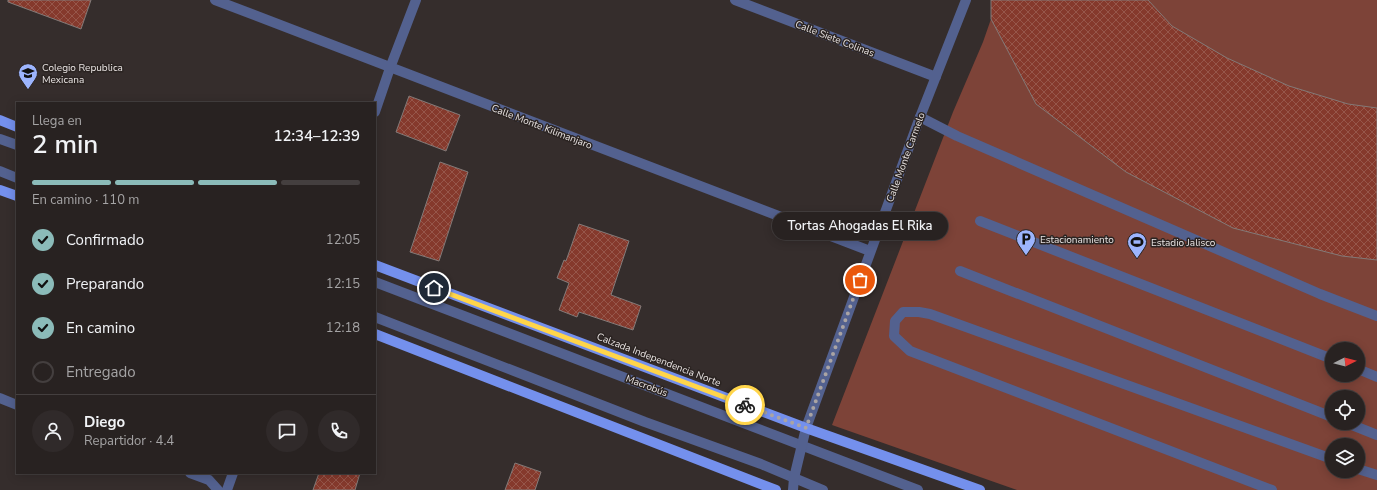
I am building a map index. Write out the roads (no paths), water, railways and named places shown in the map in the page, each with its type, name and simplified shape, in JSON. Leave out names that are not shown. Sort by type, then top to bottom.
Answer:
[{"type":"main road","points":[[0,120],[16,127]]},
{"type":"main road","points":[[0,190],[16,196]]},
{"type":"main road","name":"Calzada Independencia Norte","points":[[376,265],[806,428],[980,490]]},
{"type":"main road","points":[[376,334],[776,490]]},
{"type":"street","name":"Calle Monte Kilimanjaro","points":[[215,0],[870,251]]},
{"type":"street","points":[[376,109],[416,0]]},
{"type":"street","name":"Calle Siete Colinas","points":[[735,0],[936,77]]},
{"type":"street","name":"Calle Monte Carmelo","points":[[793,490],[801,444],[806,428],[920,116],[966,0]]},
{"type":"street","points":[[920,116],[957,136],[1320,294],[1377,316]]},
{"type":"street","points":[[0,139],[16,145]]},
{"type":"street","points":[[0,171],[16,178]]},
{"type":"street","points":[[980,221],[1325,356]]},
{"type":"street","points":[[960,270],[1325,414]]},
{"type":"street","name":"Macrobús","points":[[376,282],[918,490]]},
{"type":"street","points":[[1272,490],[910,351],[894,336],[895,321],[903,312],[930,314],[1325,456]]},
{"type":"street","points":[[376,317],[645,422],[761,464],[823,490]]},
{"type":"street","points":[[1365,372],[1377,377]]},
{"type":"street","points":[[0,398],[16,405]]},
{"type":"street","points":[[1364,430],[1377,435]]},
{"type":"street","points":[[1365,471],[1377,475]]},
{"type":"street","points":[[193,474],[209,480],[218,490]]},
{"type":"street","points":[[227,490],[233,474]]},
{"type":"place","name":"Colegio Republica Mexicana","points":[[28,90]]},
{"type":"place","name":"Estacionamiento","points":[[1026,256]]},
{"type":"place","name":"Estadio Jalisco","points":[[1137,259]]},
{"type":"place","name":"Tortas Ahogadas El Rika","points":[[860,280]]}]
